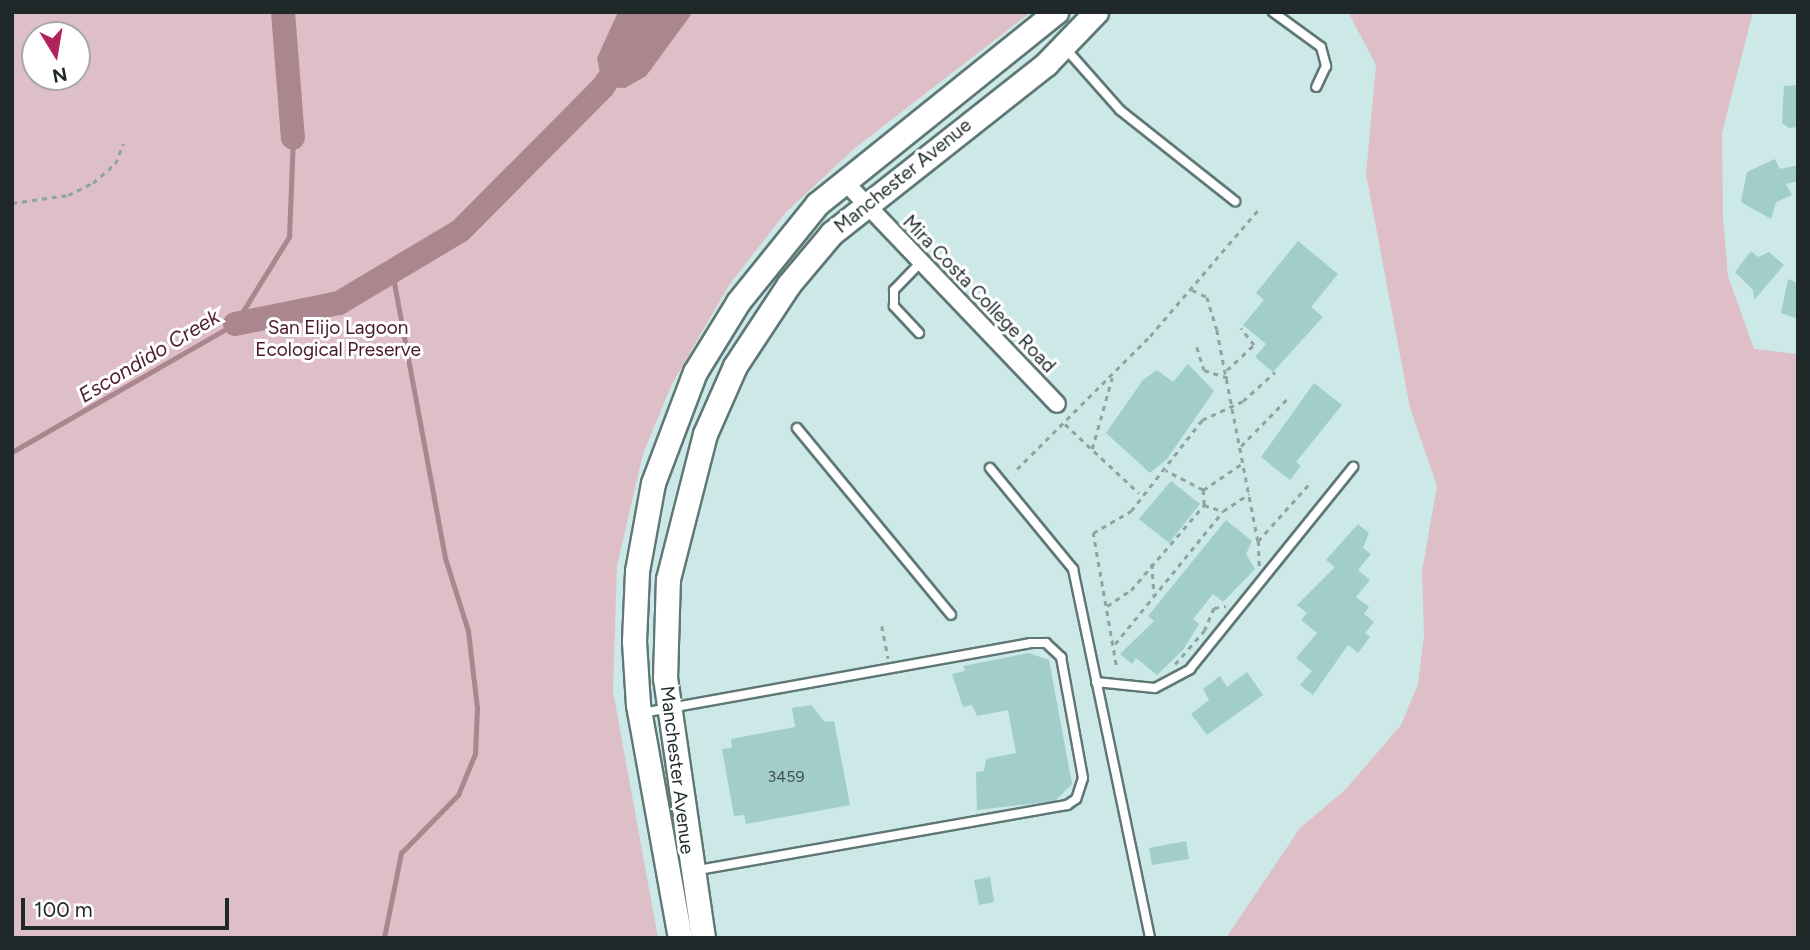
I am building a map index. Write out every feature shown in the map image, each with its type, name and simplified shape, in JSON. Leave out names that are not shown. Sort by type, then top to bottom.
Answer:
[{"type":"main road","name":"Manchester Avenue","points":[[680,938],[639,713],[637,571],[653,482],[695,372],[738,302],[817,204],[1056,12]]},
{"type":"main road","name":"Manchester Avenue","points":[[703,938],[690,872],[668,708],[668,579],[705,434],[735,366],[789,284],[864,205],[1064,46],[1096,12]]},
{"type":"street","name":"Mira Costa College Road","points":[[844,181],[864,205],[1057,404]]},
{"type":"lane","points":[[1273,12],[1321,47],[1326,65],[1315,87]]},
{"type":"lane","points":[[1064,46],[1120,110],[1235,201]]},
{"type":"lane","points":[[919,333],[894,306],[894,290],[920,263]]},
{"type":"lane","points":[[797,428],[950,615]]},
{"type":"lane","points":[[1096,682],[1154,688],[1190,669],[1353,467]]},
{"type":"lane","points":[[990,468],[1073,569],[1150,938]]},
{"type":"lane","points":[[639,713],[1030,643],[1055,648],[1083,778],[1076,799],[690,872]]},
{"type":"path","points":[[12,203],[68,195],[93,183],[115,164],[123,144]]},
{"type":"path","points":[[1017,470],[1113,375],[1192,290],[1259,209]]},
{"type":"path","points":[[1192,290],[1207,297],[1227,370],[1262,555],[1251,575]]},
{"type":"path","points":[[1227,370],[1254,345],[1241,329]]},
{"type":"path","points":[[1197,347],[1204,370],[1228,378]]},
{"type":"path","points":[[1115,666],[1115,644],[1093,533],[1119,523],[1140,494],[1165,471],[1202,420],[1233,405],[1275,372]]},
{"type":"path","points":[[1092,449],[1113,375]]},
{"type":"path","points":[[1241,446],[1290,396]]},
{"type":"path","points":[[1065,424],[1140,494]]},
{"type":"path","points":[[1203,490],[1243,462]]},
{"type":"path","points":[[1165,471],[1177,472],[1203,490]]},
{"type":"path","points":[[1258,541],[1311,482]]},
{"type":"path","points":[[1107,606],[1152,563],[1204,505],[1203,490]]},
{"type":"path","points":[[1115,644],[1223,511],[1249,494]]},
{"type":"path","points":[[1204,505],[1223,511]]},
{"type":"path","points":[[1152,563],[1154,595]]},
{"type":"path","points":[[1174,664],[1204,631],[1214,608],[1234,596]]},
{"type":"path","points":[[882,626],[890,668]]},
{"type":"green space","name":"San Elijo Lagoon Ecological Preserve","points":[[12,12],[1031,12],[855,148],[786,212],[729,285],[672,384],[643,454],[617,566],[613,691],[658,938],[12,938]]},
{"type":"green space","points":[[1348,12],[1753,12],[1722,133],[1723,217],[1728,276],[1754,349],[1798,354],[1798,938],[1226,938],[1300,828],[1345,790],[1401,725],[1418,684],[1424,635],[1422,571],[1437,486],[1410,408],[1366,174],[1376,65]]},
{"type":"shaded area","points":[[618,12],[693,12],[646,76],[625,88],[603,87],[597,58]]},
{"type":"building","points":[[1798,85],[1798,127],[1789,128],[1782,123],[1784,86]]},
{"type":"building","points":[[1775,159],[1780,169],[1798,165],[1798,181],[1786,184],[1792,195],[1776,202],[1771,219],[1741,202],[1747,172]]},
{"type":"building","points":[[1298,241],[1338,274],[1311,307],[1323,317],[1273,372],[1255,357],[1266,344],[1243,325],[1264,300],[1256,293]]},
{"type":"building","points":[[1751,251],[1758,257],[1769,252],[1784,265],[1754,300],[1753,290],[1735,272]]},
{"type":"building","points":[[1788,279],[1798,283],[1798,319],[1781,313]]},
{"type":"building","points":[[1188,364],[1214,391],[1167,459],[1150,473],[1106,433],[1143,380],[1157,370],[1173,382]]},
{"type":"building","points":[[1314,383],[1342,405],[1296,462],[1301,466],[1290,480],[1261,457]]},
{"type":"building","points":[[1171,481],[1200,504],[1169,543],[1139,519]]},
{"type":"building","points":[[1226,520],[1252,541],[1246,554],[1255,569],[1223,602],[1213,594],[1193,619],[1199,624],[1183,650],[1157,675],[1136,658],[1132,664],[1120,654],[1154,621],[1148,616]]},
{"type":"building","points":[[1358,524],[1369,533],[1363,548],[1371,554],[1358,570],[1370,580],[1356,597],[1369,607],[1364,614],[1374,622],[1365,633],[1370,637],[1358,653],[1348,645],[1313,695],[1300,685],[1312,671],[1296,658],[1317,633],[1301,620],[1307,613],[1297,605],[1335,567],[1326,560]]},
{"type":"building","points":[[1029,653],[1049,660],[1072,784],[1055,801],[977,810],[976,772],[984,771],[986,759],[1016,753],[1008,710],[977,716],[972,705],[963,707],[952,674],[965,671],[963,666]]},
{"type":"building","points":[[1247,672],[1263,695],[1207,735],[1191,714],[1209,700],[1203,689],[1220,676],[1227,687]]},
{"type":"building","points":[[811,705],[825,722],[834,721],[850,805],[746,824],[744,815],[734,816],[722,749],[732,748],[731,739],[795,727],[792,708]]},
{"type":"building","points":[[1186,841],[1189,859],[1152,865],[1149,848]]},
{"type":"building","points":[[990,877],[994,902],[979,905],[974,880]]},
{"type":"waterway","points":[[283,12],[293,138]]},
{"type":"waterway","points":[[235,324],[339,303],[460,231],[603,87],[655,12]]},
{"type":"waterway","name":"Escondido Creek","points":[[12,452],[235,324],[289,237],[293,138]]},
{"type":"waterway","points":[[384,938],[401,853],[458,795],[475,754],[477,708],[468,631],[445,558],[392,272]]}]
